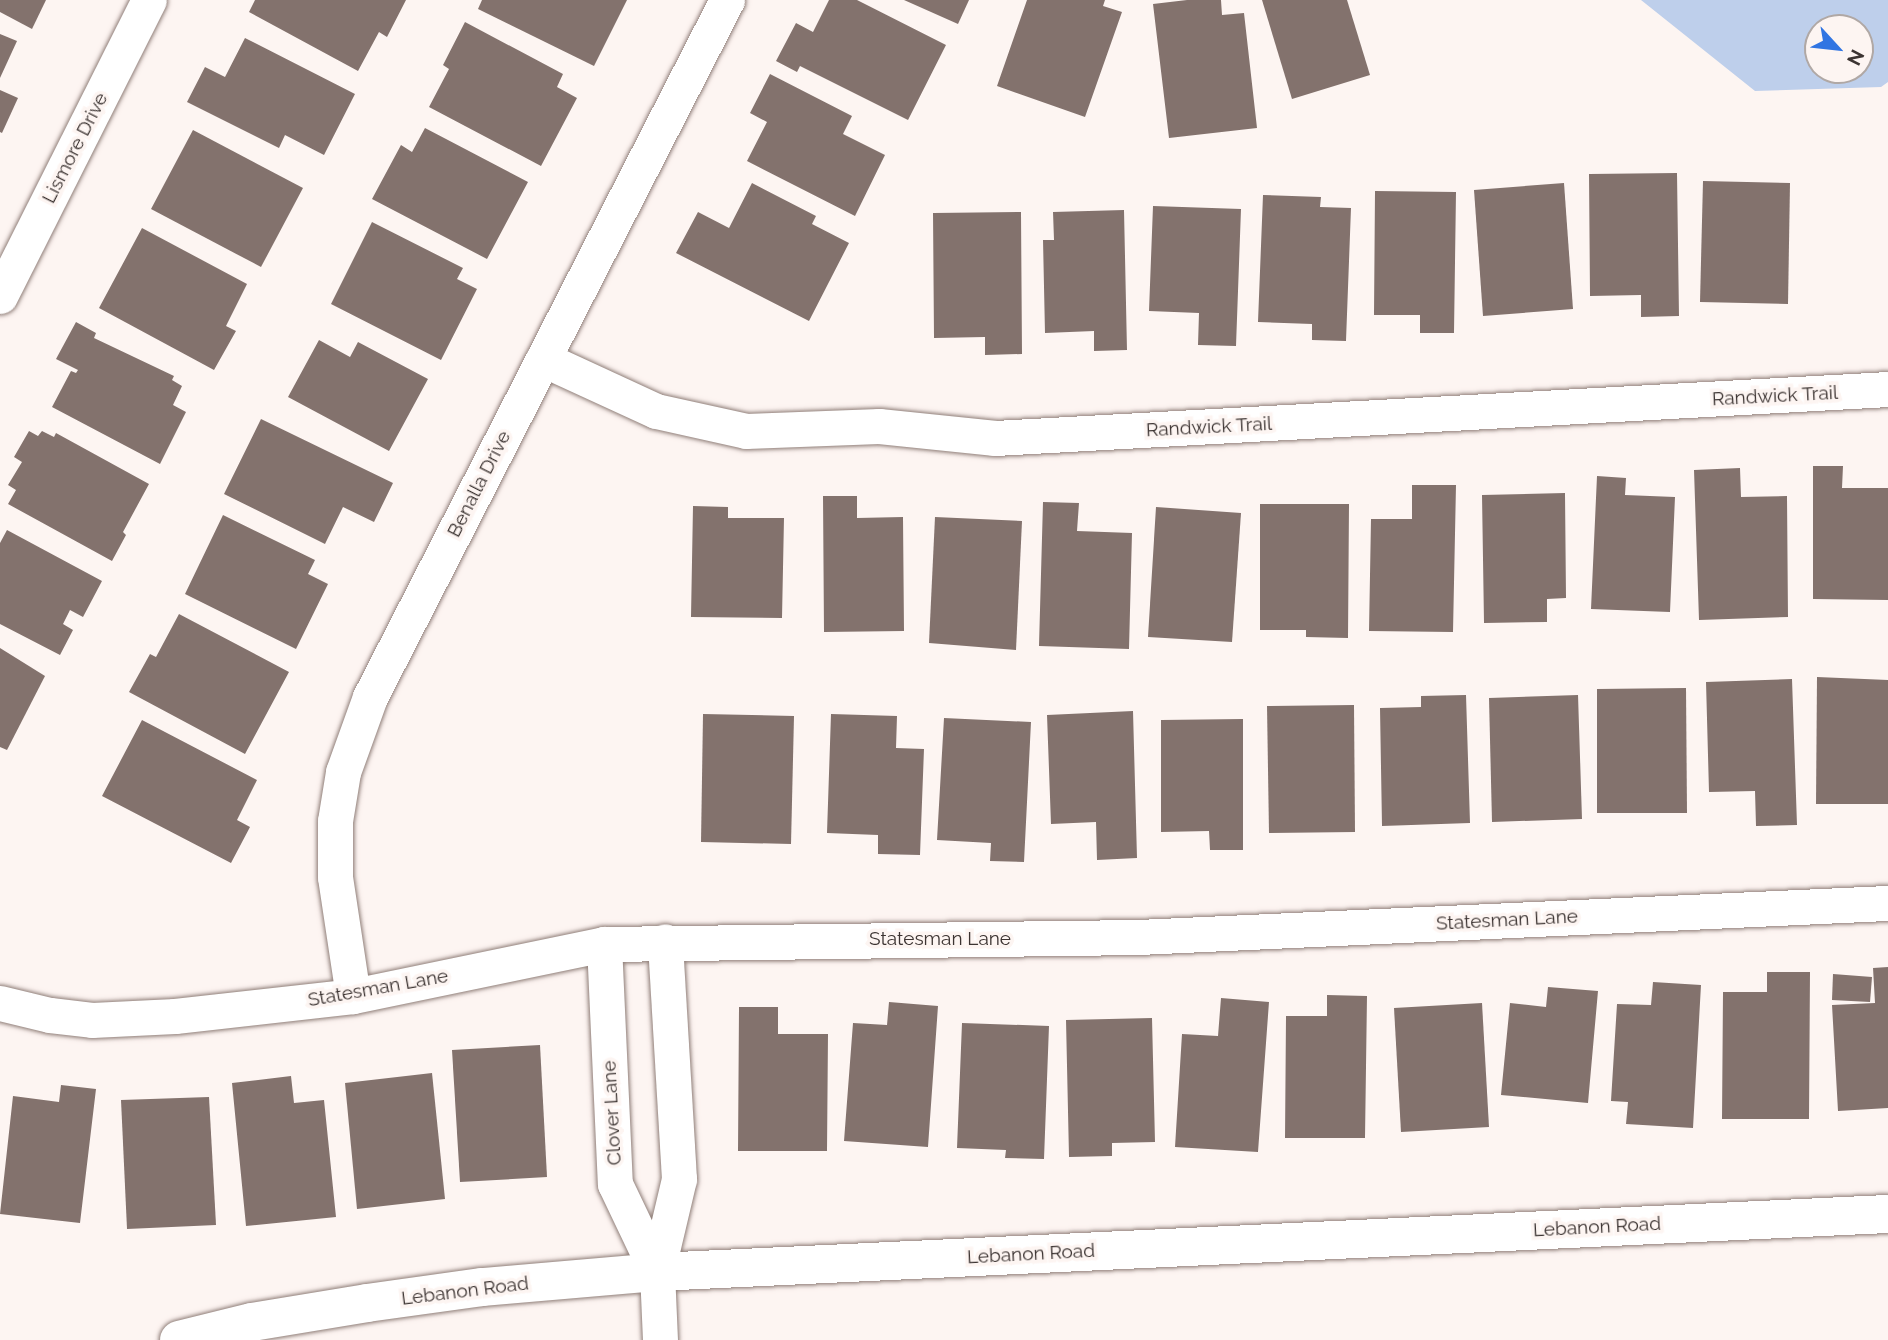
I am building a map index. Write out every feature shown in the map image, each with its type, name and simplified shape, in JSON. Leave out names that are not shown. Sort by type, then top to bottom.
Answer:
[{"type":"main road","name":"Lebanon Road","points":[[179,1340],[252,1322],[367,1303],[483,1287],[657,1272],[1888,1214]]},
{"type":"street","name":"Lismore Drive","points":[[0,296],[149,0]]},
{"type":"street","name":"Benalla Drive","points":[[353,996],[335,877],[335,821],[343,772],[370,697],[727,0]]},
{"type":"street","name":"Randwick Trail","points":[[543,359],[656,411],[746,431],[879,426],[995,438],[1888,389]]},
{"type":"street","name":"Statesman Lane","points":[[0,1003],[50,1015],[134,1020],[353,996],[604,944],[665,941],[1138,937],[1888,903]]},
{"type":"street","name":"Clover Lane","points":[[660,1340],[657,1272],[679,1179],[665,941]]},
{"type":"street","name":"Clover Lane","points":[[604,944],[615,1184],[657,1272]]},
{"type":"water","points":[[1641,0],[1888,0],[1888,82],[1881,87],[1755,91]]},
{"type":"building","points":[[0,0],[46,0],[32,29],[0,12]]},
{"type":"building","points":[[255,0],[406,0],[387,37],[379,32],[358,71],[249,12]]},
{"type":"building","points":[[482,0],[627,0],[594,66],[478,9]]},
{"type":"building","points":[[829,0],[857,0],[946,45],[908,120],[800,66],[797,72],[776,61],[796,23],[813,32]]},
{"type":"building","points":[[904,0],[969,0],[958,24]]},
{"type":"building","points":[[1027,0],[1105,0],[1103,6],[1122,12],[1085,117],[997,86]]},
{"type":"building","points":[[1221,0],[1222,15],[1244,13],[1257,128],[1169,138],[1153,4]]},
{"type":"building","points":[[1262,0],[1347,0],[1370,75],[1292,99]]},
{"type":"building","points":[[465,22],[563,74],[557,87],[577,98],[541,166],[429,107],[449,69],[443,65]]},
{"type":"building","points":[[0,34],[17,41],[0,78]]},
{"type":"building","points":[[245,38],[355,94],[324,155],[285,135],[279,148],[187,102],[205,67],[225,77]]},
{"type":"building","points":[[770,74],[852,116],[843,134],[885,155],[855,216],[747,161],[767,122],[750,113]]},
{"type":"building","points":[[0,90],[18,98],[2,133],[0,132]]},
{"type":"building","points":[[425,128],[528,182],[487,259],[372,199],[401,145],[412,152]]},
{"type":"building","points":[[193,130],[303,188],[261,267],[151,209]]},
{"type":"building","points":[[1677,173],[1679,316],[1641,317],[1641,295],[1590,296],[1589,174]]},
{"type":"building","points":[[1703,181],[1790,183],[1788,304],[1700,302]]},
{"type":"building","points":[[752,183],[816,216],[812,224],[849,243],[809,321],[676,253],[698,212],[729,228]]},
{"type":"building","points":[[1564,183],[1573,309],[1483,316],[1474,190]]},
{"type":"building","points":[[1375,191],[1456,192],[1454,333],[1420,333],[1420,315],[1374,315]]},
{"type":"building","points":[[1263,195],[1321,197],[1320,207],[1351,208],[1346,341],[1312,340],[1312,324],[1258,322]]},
{"type":"building","points":[[1153,206],[1241,209],[1236,346],[1198,345],[1199,313],[1149,311]]},
{"type":"building","points":[[1124,210],[1127,350],[1094,351],[1094,331],[1045,333],[1043,240],[1054,240],[1053,212]]},
{"type":"building","points":[[1021,212],[1022,354],[985,355],[985,337],[934,338],[933,213]]},
{"type":"building","points":[[372,222],[463,268],[457,279],[477,289],[441,360],[331,304]]},
{"type":"building","points":[[142,228],[247,284],[226,326],[236,331],[214,370],[99,308]]},
{"type":"building","points":[[76,322],[96,333],[94,338],[174,376],[172,380],[182,386],[173,405],[186,412],[160,464],[52,407],[71,371],[76,373],[78,370],[56,359]]},
{"type":"building","points":[[319,340],[350,357],[358,342],[428,379],[389,451],[288,397]]},
{"type":"building","points":[[261,419],[393,483],[374,522],[343,507],[325,544],[224,494]]},
{"type":"building","points":[[29,431],[38,436],[42,431],[54,437],[56,433],[149,484],[123,532],[126,535],[112,561],[8,504],[16,490],[8,485],[22,462],[14,457]]},
{"type":"building","points":[[1813,466],[1843,466],[1842,488],[1888,488],[1888,600],[1813,599]]},
{"type":"building","points":[[1740,468],[1741,497],[1787,496],[1788,617],[1699,620],[1694,470]]},
{"type":"building","points":[[1597,476],[1626,478],[1625,495],[1675,497],[1670,612],[1591,609]]},
{"type":"building","points":[[1412,485],[1456,485],[1453,632],[1369,631],[1371,519],[1412,519]]},
{"type":"building","points":[[1565,493],[1566,598],[1547,599],[1547,622],[1484,623],[1482,495]]},
{"type":"building","points":[[823,496],[857,496],[857,518],[903,517],[904,631],[824,632]]},
{"type":"building","points":[[1043,502],[1079,503],[1077,531],[1132,533],[1129,649],[1039,646]]},
{"type":"building","points":[[1260,504],[1349,504],[1348,638],[1306,637],[1306,630],[1260,630]]},
{"type":"building","points":[[693,506],[728,507],[728,518],[784,518],[782,618],[691,617]]},
{"type":"building","points":[[1156,507],[1241,513],[1232,642],[1148,637]]},
{"type":"building","points":[[223,515],[315,560],[308,574],[328,584],[296,649],[185,594]]},
{"type":"building","points":[[935,517],[1022,521],[1016,650],[929,643]]},
{"type":"building","points":[[7,530],[102,581],[83,617],[70,610],[63,624],[73,630],[60,655],[0,624],[0,543]]},
{"type":"building","points":[[179,614],[289,672],[245,754],[129,692],[150,654],[156,657]]},
{"type":"building","points":[[0,648],[45,676],[7,750],[0,747]]},
{"type":"building","points":[[1817,677],[1888,680],[1888,804],[1816,804]]},
{"type":"building","points":[[1792,679],[1797,825],[1756,826],[1755,791],[1709,792],[1706,682]]},
{"type":"building","points":[[1686,688],[1687,813],[1597,813],[1597,689]]},
{"type":"building","points":[[1466,695],[1470,823],[1382,826],[1380,708],[1421,707],[1421,696]]},
{"type":"building","points":[[1578,695],[1582,819],[1492,822],[1489,698]]},
{"type":"building","points":[[1354,705],[1355,832],[1269,833],[1267,706]]},
{"type":"building","points":[[1133,711],[1137,858],[1097,860],[1096,822],[1051,824],[1047,715]]},
{"type":"building","points":[[703,714],[794,716],[791,844],[701,842]]},
{"type":"building","points":[[831,714],[897,716],[896,748],[924,749],[920,855],[878,854],[878,835],[827,833]]},
{"type":"building","points":[[944,718],[1031,722],[1024,862],[990,861],[991,843],[937,840]]},
{"type":"building","points":[[1243,719],[1243,850],[1210,850],[1209,831],[1161,832],[1161,720]]},
{"type":"building","points":[[142,720],[257,780],[237,820],[250,827],[231,863],[102,796]]},
{"type":"building","points":[[1888,967],[1888,1108],[1838,1111],[1832,1005],[1875,1003],[1873,968]]},
{"type":"building","points":[[1767,972],[1810,972],[1809,1119],[1722,1119],[1723,992],[1767,992]]},
{"type":"building","points":[[1833,974],[1872,977],[1870,1002],[1832,1000]]},
{"type":"building","points":[[1653,982],[1701,985],[1693,1128],[1626,1124],[1628,1102],[1611,1101],[1617,1004],[1651,1005]]},
{"type":"building","points":[[1548,987],[1598,991],[1588,1103],[1501,1095],[1510,1003],[1546,1007]]},
{"type":"building","points":[[1327,995],[1367,996],[1365,1138],[1285,1138],[1286,1016],[1327,1016]]},
{"type":"building","points":[[1221,998],[1269,1002],[1258,1152],[1175,1147],[1182,1034],[1218,1036]]},
{"type":"building","points":[[889,1002],[938,1006],[928,1147],[844,1141],[853,1023],[887,1025]]},
{"type":"building","points":[[1482,1003],[1489,1127],[1401,1132],[1394,1008]]},
{"type":"building","points":[[739,1007],[778,1007],[778,1034],[828,1034],[827,1151],[738,1151]]},
{"type":"building","points":[[1152,1018],[1155,1142],[1112,1143],[1112,1156],[1069,1157],[1066,1020]]},
{"type":"building","points":[[962,1023],[1049,1026],[1044,1159],[1005,1158],[1006,1150],[957,1148]]},
{"type":"building","points":[[540,1045],[547,1177],[460,1182],[452,1050]]},
{"type":"building","points":[[432,1073],[445,1199],[357,1209],[345,1083]]},
{"type":"building","points":[[291,1076],[294,1103],[324,1100],[336,1217],[246,1226],[232,1083]]},
{"type":"building","points":[[61,1085],[96,1089],[80,1223],[0,1214],[13,1096],[59,1102]]},
{"type":"building","points":[[209,1097],[216,1225],[127,1229],[121,1100]]}]
